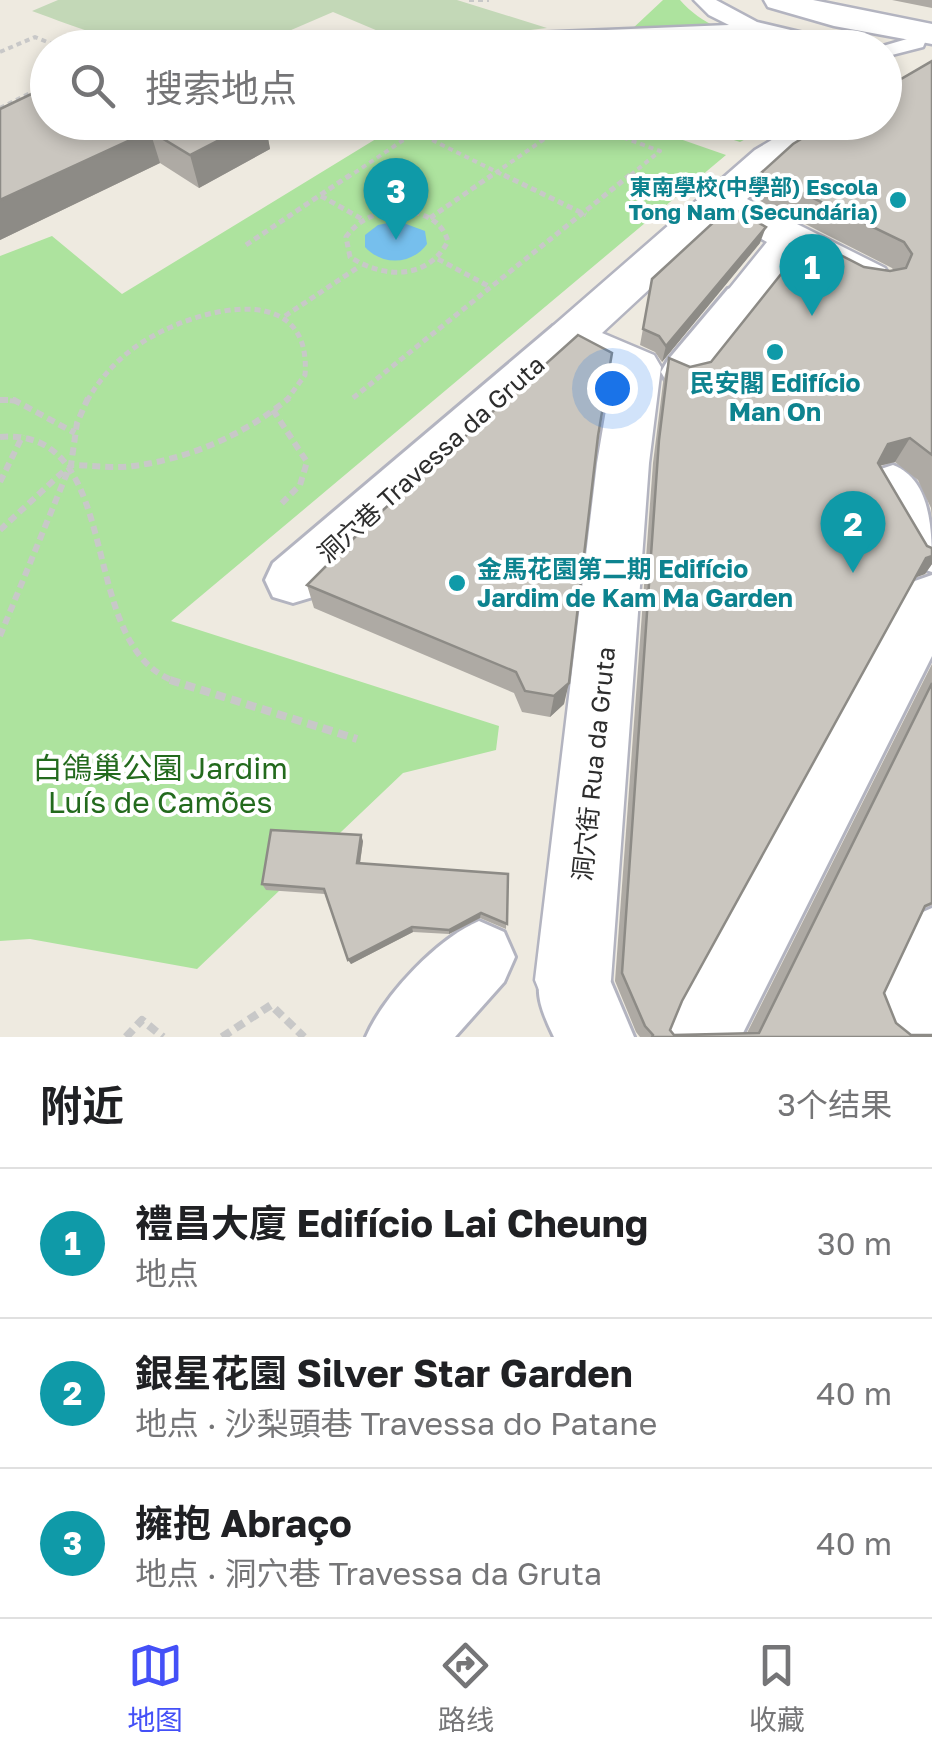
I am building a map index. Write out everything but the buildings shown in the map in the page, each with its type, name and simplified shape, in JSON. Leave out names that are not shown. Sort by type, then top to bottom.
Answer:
[{"type":"street","points":[[779,0],[883,30]]},
{"type":"street","points":[[902,36],[928,43]]},
{"type":"street","points":[[902,60],[928,43]]},
{"type":"street","name":"洞穴巷 Travessa da Gruta","points":[[294,580],[769,158],[799,140]]},
{"type":"street","points":[[721,201],[874,281]]},
{"type":"street","points":[[661,369],[743,299],[792,238]]},
{"type":"street","name":"洞穴巷 Travessa da Gruta","points":[[569,336],[661,369]]},
{"type":"street","name":"洞穴街 Rua da Gruta","points":[[584,1009],[624,463],[661,369]]},
{"type":"street","points":[[701,1037],[932,599]]},
{"type":"street","points":[[932,944],[904,1002],[932,1025]]},
{"type":"street","points":[[404,1037],[480,957]]},
{"type":"lane","points":[[704,0],[727,17],[766,30]]},
{"type":"path","points":[[469,0],[489,0]]},
{"type":"path","points":[[0,52],[30,38]]},
{"type":"path","points":[[1,106],[30,92]]},
{"type":"path","points":[[246,245],[403,140]]},
{"type":"path","points":[[432,140],[586,215]]},
{"type":"path","points":[[430,218],[543,140]]},
{"type":"path","points":[[353,398],[586,215],[660,151],[630,140]]},
{"type":"path","points":[[321,196],[362,219]]},
{"type":"path","points":[[389,211],[419,212],[430,218],[440,224],[448,242],[438,259],[410,272],[392,274],[360,266],[345,247],[352,227],[362,219],[389,211]]},
{"type":"path","points":[[438,259],[490,288]]},
{"type":"path","points":[[285,316],[360,266]]},
{"type":"path","points":[[0,530],[71,465],[132,466],[198,451],[273,410],[300,388],[310,368],[302,332],[285,316],[254,308],[222,309],[172,323],[129,353],[97,384],[79,415],[71,465],[0,636]]},
{"type":"path","points":[[0,400],[14,400],[76,434]]},
{"type":"path","points":[[273,410],[307,462],[300,484],[279,506]]},
{"type":"path","points":[[0,482],[23,436]]},
{"type":"path","points":[[0,437],[23,436],[43,441],[71,465],[128,638],[146,667],[170,680],[357,740]]},
{"type":"path","points":[[222,1037],[270,1005],[304,1037]]},
{"type":"path","points":[[126,1037],[142,1020],[163,1037]]},
{"type":"green space","points":[[58,0],[457,0],[547,28],[376,30],[333,12],[291,30],[85,30],[32,11]]},
{"type":"green space","points":[[663,0],[680,0],[701,18],[724,30],[631,30]]},
{"type":"green space","name":"白鴿巢公園 Jardim Luís de Camões","points":[[374,140],[683,140],[726,155],[171,621],[499,726],[496,750],[403,773],[197,969],[30,939],[0,941],[0,256],[52,236],[122,294]]},
{"type":"water","points":[[398,221],[425,231],[427,244],[421,251],[405,259],[388,260],[365,247],[365,235],[378,225]]},
{"type":"place","name":"東南學校(中學部) Escola Tong Nam (Secundária)","points":[[898,200]]},
{"type":"place","name":"擁抱 Abraço","points":[[396,240]]},
{"type":"place","name":"禮昌大廈 Edifício Lai Cheung","points":[[812,316]]},
{"type":"place","name":"民安閣 Edifício Man On","points":[[775,352]]},
{"type":"place","name":"銀星花園 Silver Star Garden","points":[[853,573]]},
{"type":"place","name":"金馬花園第二期 Edifício Jardim de Kam Ma Garden","points":[[457,583]]}]
